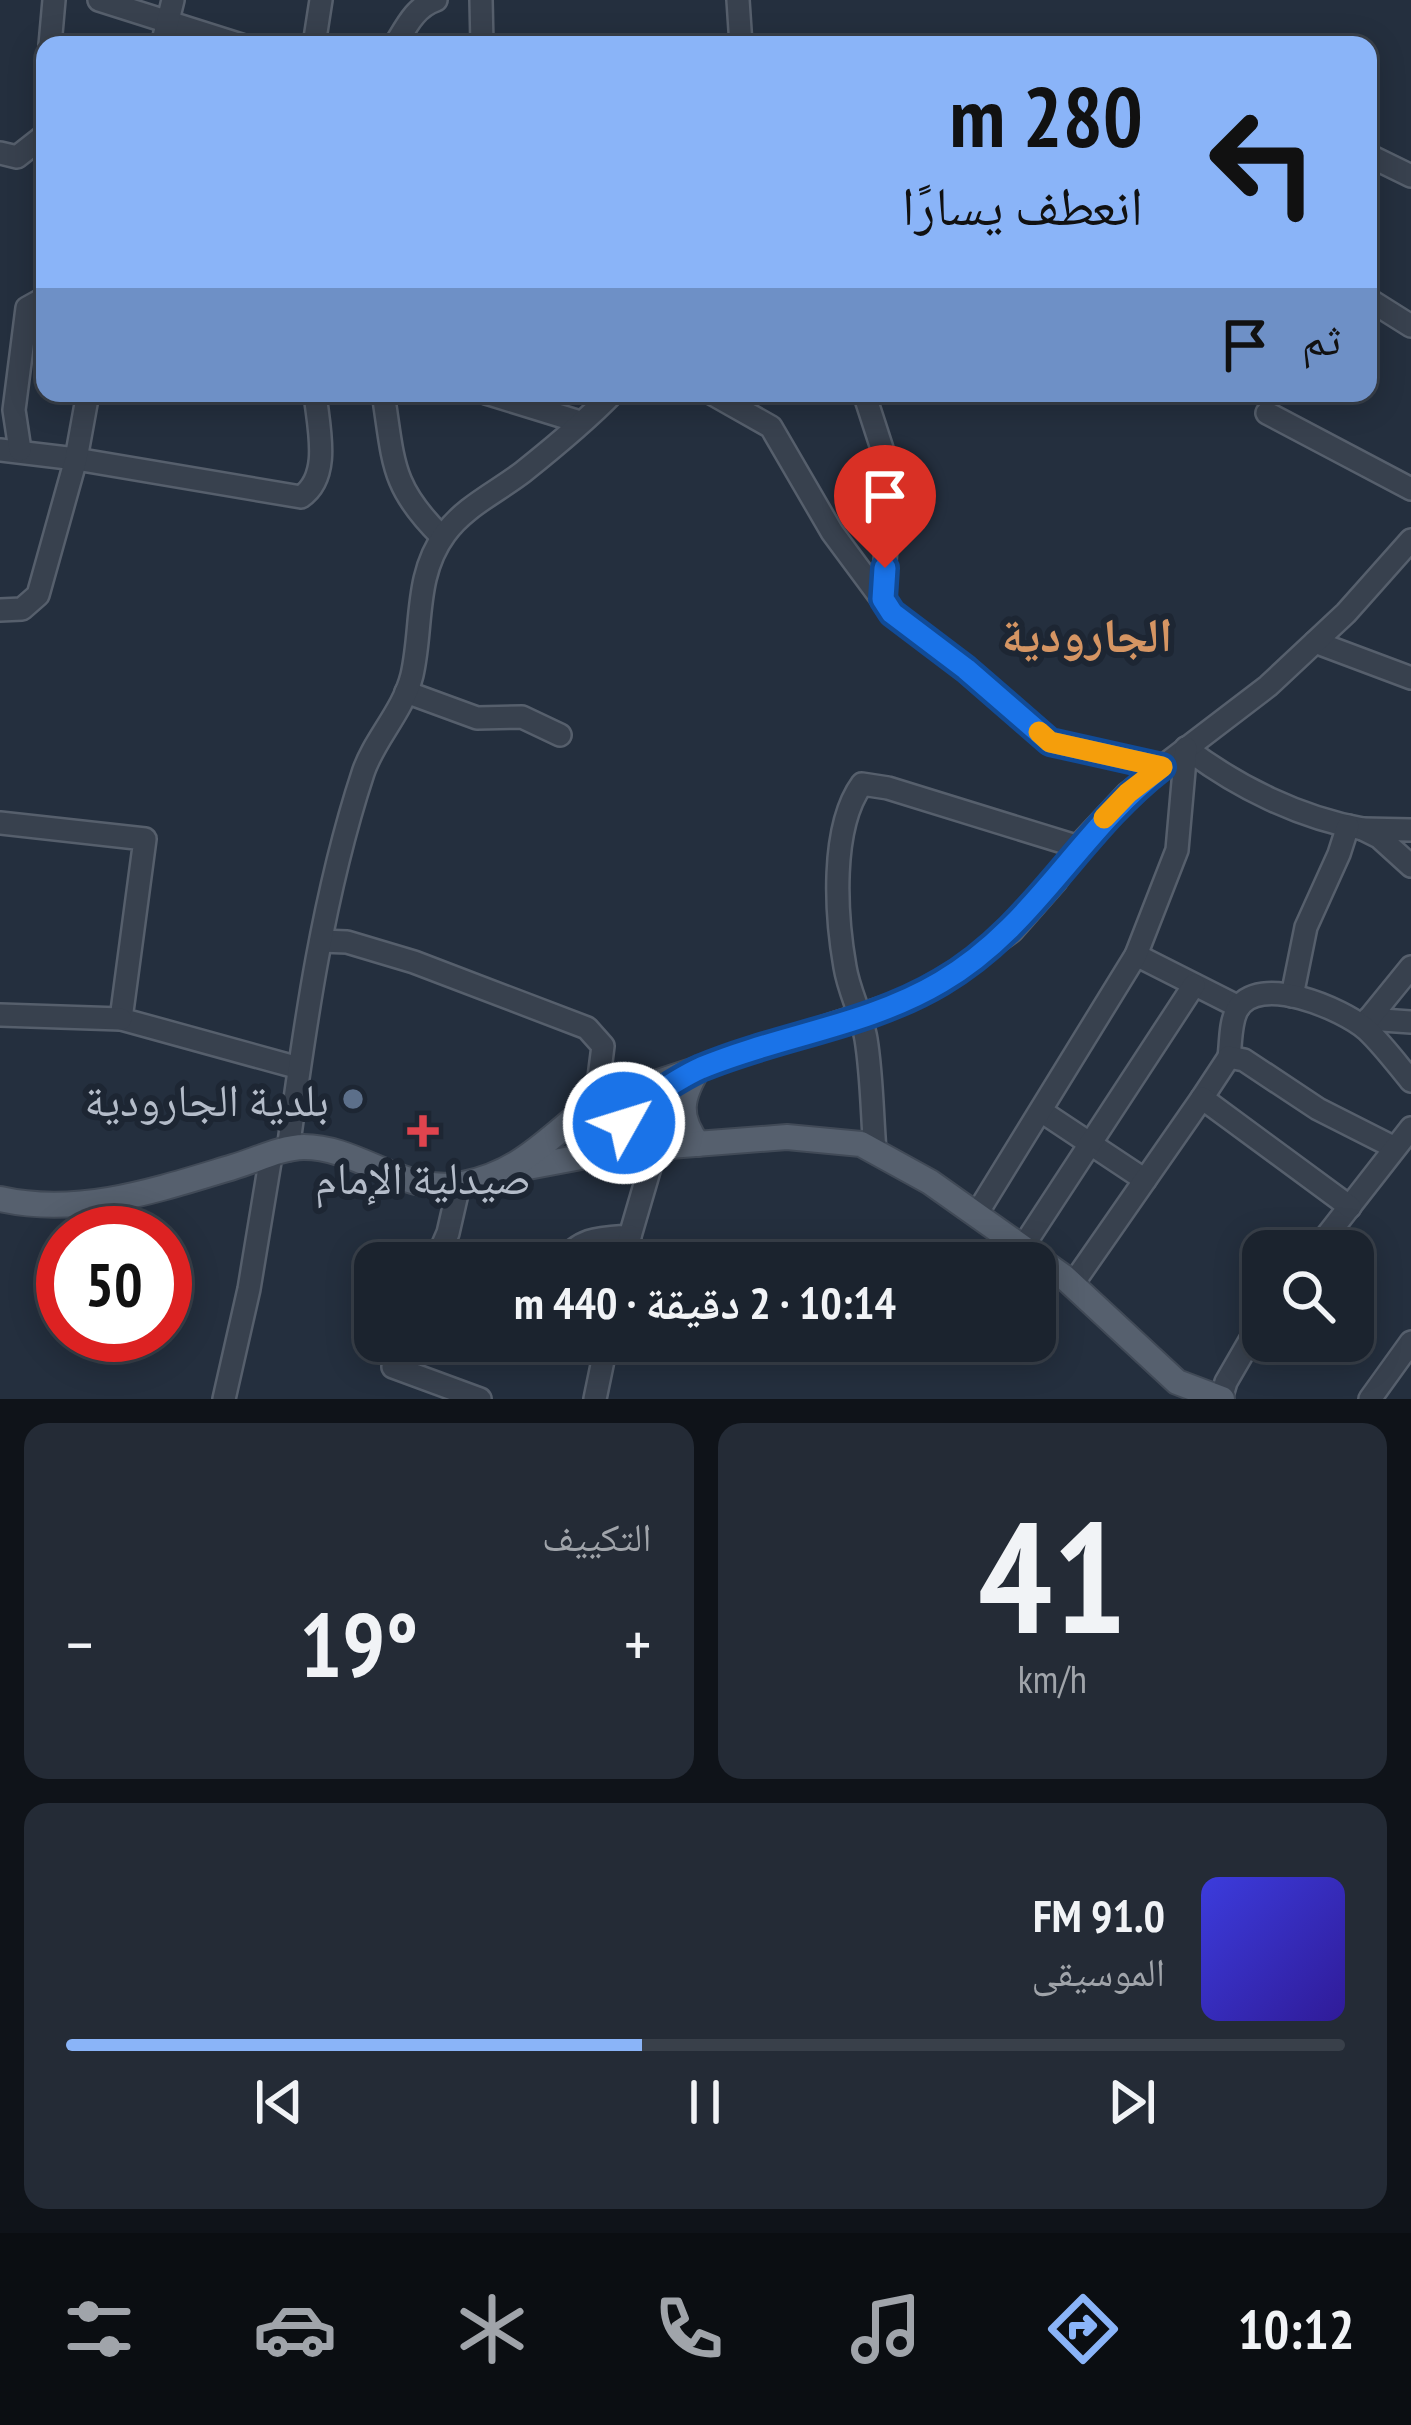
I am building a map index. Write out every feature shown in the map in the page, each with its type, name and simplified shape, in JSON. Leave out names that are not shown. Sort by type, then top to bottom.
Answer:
[{"type":"main road","points":[[574,1159],[592,1139],[582,1122],[698,1070]]},
{"type":"main road","points":[[698,1070],[681,1107],[698,1144]]},
{"type":"main road","points":[[606,1111],[698,1144]]},
{"type":"main road","points":[[512,1170],[606,1111]]},
{"type":"main road","points":[[0,1199],[33,1206],[86,1205],[166,1187],[301,1146],[337,1152],[401,1179],[459,1185],[574,1159],[787,1137],[861,1144],[930,1182],[1014,1242]]},
{"type":"main road","points":[[1056,1273],[1182,1390],[1222,1399]]},
{"type":"street","points":[[51,36],[54,0]]},
{"type":"street","points":[[100,0],[170,11],[223,36]]},
{"type":"street","points":[[315,36],[321,0]]},
{"type":"street","points":[[481,0],[482,36]]},
{"type":"street","points":[[738,0],[740,36]]},
{"type":"street","points":[[400,36],[430,1]]},
{"type":"street","points":[[0,153],[17,157],[36,142]]},
{"type":"street","points":[[1377,159],[1411,176]]},
{"type":"street","points":[[36,303],[27,308],[10,450],[301,497],[314,488],[320,472],[316,402]]},
{"type":"street","points":[[1377,304],[1411,326]]},
{"type":"street","points":[[0,610],[22,609],[38,595],[76,459],[86,402]]},
{"type":"street","points":[[384,402],[403,492],[442,537]]},
{"type":"street","points":[[515,402],[580,422]]},
{"type":"street","points":[[224,1399],[299,1068],[321,941],[364,767],[412,675],[424,577],[442,537],[459,517],[524,471],[603,402]]},
{"type":"street","points":[[727,402],[771,427],[832,532],[892,613],[1050,742],[1162,767]]},
{"type":"street","points":[[867,402],[887,464],[890,498],[883,599]]},
{"type":"street","points":[[1267,412],[1411,489]]},
{"type":"street","points":[[698,1070],[860,1018],[943,981],[1012,931],[1128,793],[1268,686],[1346,614],[1411,539]]},
{"type":"street","points":[[1315,642],[1411,678]]},
{"type":"street","points":[[406,692],[477,718],[522,717],[560,735]]},
{"type":"street","points":[[1186,748],[1254,790],[1379,837],[1411,866]]},
{"type":"street","points":[[976,1215],[1136,955],[1177,850],[1186,748]]},
{"type":"street","points":[[875,1151],[866,1035],[845,967],[838,862],[846,817],[862,784],[958,807],[1079,847]]},
{"type":"street","points":[[0,823],[145,839],[121,1018]]},
{"type":"street","points":[[1355,828],[1411,830]]},
{"type":"street","points":[[1292,996],[1306,927],[1355,828]]},
{"type":"street","points":[[321,941],[347,942],[414,962],[587,1028],[602,1046],[606,1111]]},
{"type":"street","points":[[1136,955],[1239,1007]]},
{"type":"street","points":[[1366,1023],[1411,967]]},
{"type":"street","points":[[1026,1242],[1194,985]]},
{"type":"street","points":[[1072,1285],[1228,1058],[1239,1007],[1249,997],[1275,991],[1366,1023],[1411,1022]]},
{"type":"street","points":[[0,1016],[121,1018],[299,1068]]},
{"type":"street","points":[[1366,1023],[1411,1081]]},
{"type":"street","points":[[1228,1058],[1244,1060],[1318,1109],[1395,1148]]},
{"type":"street","points":[[1202,1098],[1350,1207]]},
{"type":"street","points":[[1041,1111],[1145,1180]]},
{"type":"street","points":[[1332,1230],[1411,1128]]},
{"type":"street","points":[[629,1242],[656,1147]]},
{"type":"street","points":[[444,1242],[459,1185]]},
{"type":"street","points":[[585,1242],[630,1236]]},
{"type":"street","points":[[1370,1399],[1411,1342]]},
{"type":"street","points":[[1222,1399],[1242,1353]]},
{"type":"street","points":[[395,1362],[393,1367],[480,1399]]},
{"type":"street","points":[[595,1399],[603,1362]]},
{"type":"slow traffic","points":[[1039,732],[1050,742],[1162,767],[1104,818]]},
{"type":"place","name":"بلدية الجارودية","points":[[353,1099]]},
{"type":"place","name":"صيدلية الإمام","points":[[423,1131]]},
{"type":"district","name":"الجارودية","points":[[1087,634]]},
{"type":"route","points":[[624,1123],[623,1116],[698,1070],[860,1018],[943,981],[1012,931],[1084,840],[1128,793],[1162,767],[1050,742],[892,613],[883,599],[885,568]]}]
